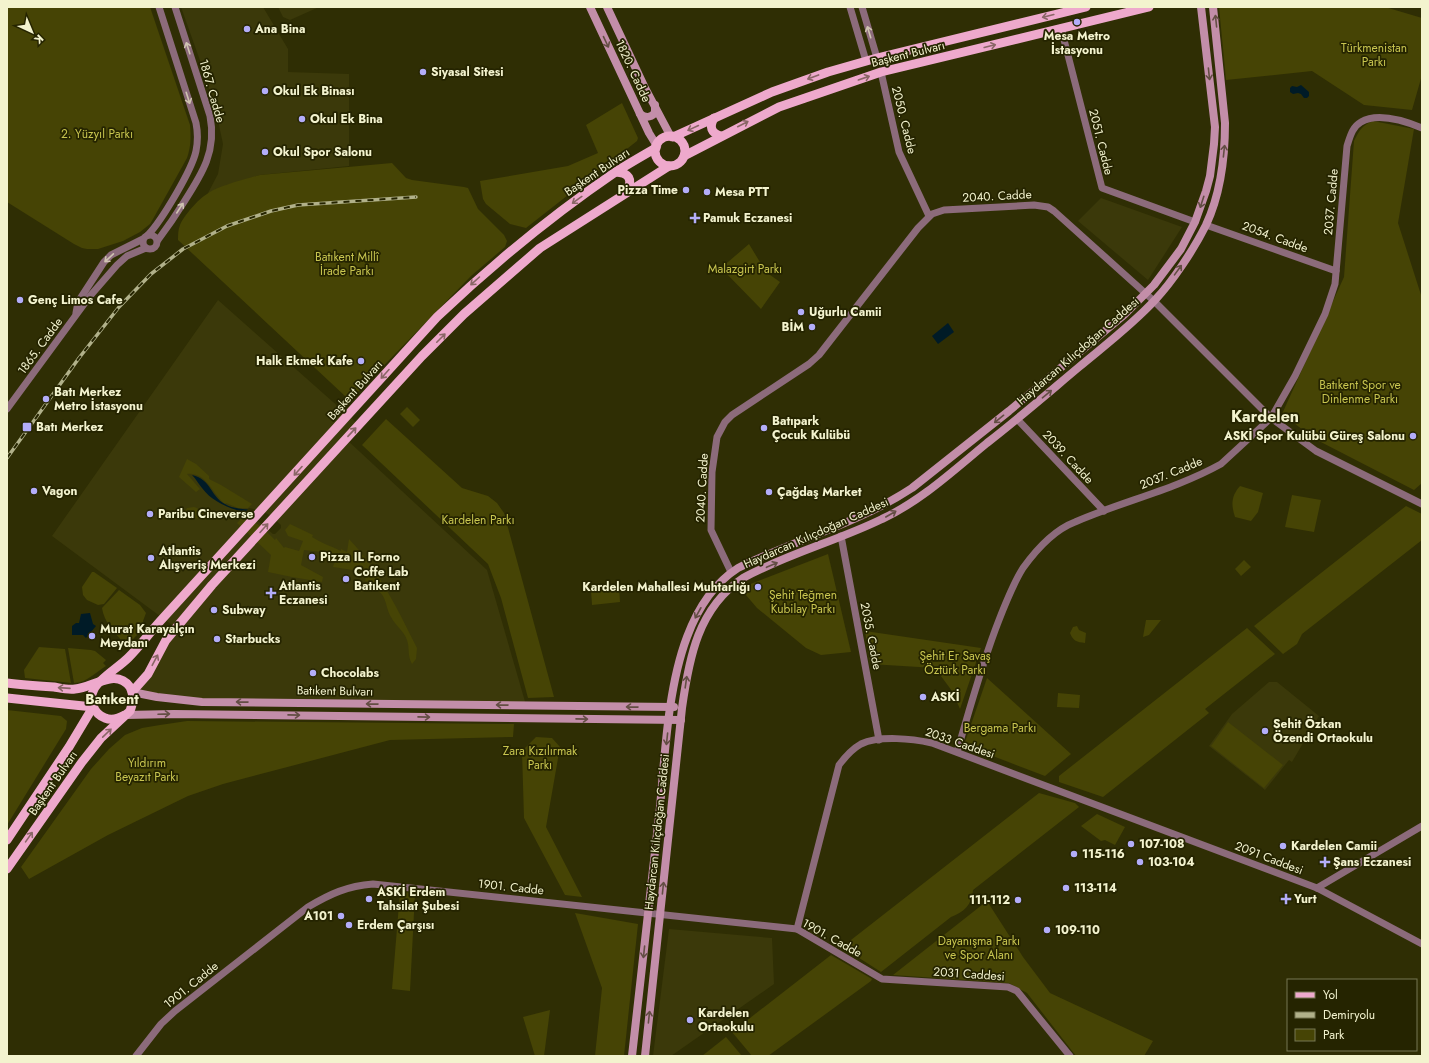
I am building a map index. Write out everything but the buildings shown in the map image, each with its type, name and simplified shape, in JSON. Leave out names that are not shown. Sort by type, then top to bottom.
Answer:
[{"type":"main road","name":"1820. Cadde","points":[[590,7],[656,147]]},
{"type":"main road","name":"1820. Cadde","points":[[607,7],[634,65],[672,137]]},
{"type":"main road","name":"Başkent Bulvarı","points":[[672,137],[772,92],[828,72],[877,58],[1086,7]]},
{"type":"main road","name":"Başkent Bulvarı","points":[[684,156],[779,106],[881,72],[1149,7]]},
{"type":"main road","name":"Haydarcan Kılıçdoğan Caddesi","points":[[632,1056],[669,720],[679,662],[693,623],[709,595],[731,572],[744,565],[874,510],[912,488],[1009,410],[1124,315],[1147,294],[1180,249],[1195,222],[1210,176],[1215,127],[1201,7]]},
{"type":"main road","name":"Haydarcan Kılıçdoğan Caddesi","points":[[645,1056],[682,708],[688,668],[702,627],[719,599],[737,582],[752,573],[882,519],[934,486],[1017,419],[1132,322],[1154,301],[1190,253],[1206,224],[1217,192],[1225,141],[1225,122],[1213,7]]},
{"type":"main road","points":[[640,114],[647,117],[651,116],[655,113],[655,104]]},
{"type":"main road","points":[[714,118],[711,130],[721,136]]},
{"type":"main road","points":[[132,692],[148,674],[166,640],[212,585],[422,356],[464,314],[530,256],[581,220],[668,166],[678,163],[684,156],[684,146],[678,138],[663,138],[656,147],[658,159],[668,166]]},
{"type":"main road","name":"Başkent Bulvarı","points":[[102,681],[128,658],[437,317],[475,281],[556,215],[616,172],[656,147]]},
{"type":"main road","points":[[616,172],[622,172],[630,178],[627,191]]},
{"type":"main road","points":[[731,572],[737,582]]},
{"type":"main road","points":[[7,683],[76,689],[114,678],[120,679],[125,682],[134,697],[132,705],[125,715]]},
{"type":"main road","points":[[7,698],[93,707],[92,695],[94,689],[102,681]]},
{"type":"main road","name":"Batıkent Bulvarı","points":[[132,692],[157,697],[202,702],[682,708]]},
{"type":"main road","points":[[560,706],[560,718]]},
{"type":"main road","name":"Başkent Bulvarı","points":[[7,840],[69,747],[93,707]]},
{"type":"main road","name":"Batıkent Bulvarı","points":[[93,707],[101,716],[107,719],[117,720],[125,715],[174,714],[681,720]]},
{"type":"main road","name":"Başkent Bulvarı","points":[[7,869],[82,762],[101,738],[125,715]]},
{"type":"street","name":"1867. Cadde","points":[[146,237],[165,211],[188,172],[196,153],[198,142],[196,123],[159,7]]},
{"type":"street","name":"1867. Cadde","points":[[158,240],[202,173],[209,156],[212,139],[210,116],[175,7]]},
{"type":"street","points":[[850,7],[866,61]]},
{"type":"street","points":[[862,7],[877,58]]},
{"type":"street","name":"2051. Cadde","points":[[1061,28],[1102,188],[1195,222]]},
{"type":"street","name":"2050. Cadde","points":[[881,72],[899,152],[929,216]]},
{"type":"street","name":"2037. Cadde","points":[[957,752],[988,648],[1005,604],[1023,568],[1042,546],[1063,528],[1073,522],[1182,483],[1213,468],[1226,459],[1271,418],[1295,376],[1325,314],[1335,284],[1347,146],[1351,133],[1360,122],[1374,118],[1391,119],[1421,127]]},
{"type":"street","name":"2040. Cadde","points":[[731,572],[711,530],[712,472],[717,437],[721,429],[732,415],[810,364],[832,340],[918,228],[929,216],[944,210],[1027,205],[1048,207],[1147,294],[1271,418],[1316,451],[1422,504]]},
{"type":"street","name":"2054. Cadde","points":[[1206,224],[1336,271]]},
{"type":"street","points":[[155,236],[158,240],[156,248],[146,248],[143,244],[146,237],[155,236]]},
{"type":"street","name":"1865. Cadde","points":[[76,315],[78,302],[104,262],[111,255],[146,237]]},
{"type":"street","name":"1865. Cadde","points":[[7,409],[90,296],[117,265],[127,256],[146,248]]},
{"type":"street","name":"2039. Cadde","points":[[1017,419],[1104,511]]},
{"type":"street","name":"2035. Cadde","points":[[841,536],[879,740]]},
{"type":"street","name":"2033 Caddesi","points":[[798,929],[839,765],[850,752],[860,744],[879,740],[921,741],[932,743],[1102,807]]},
{"type":"street","name":"2091 Caddesi","points":[[1102,807],[1316,888],[1422,944]]},
{"type":"street","points":[[1316,888],[1422,826]]},
{"type":"street","name":"1901. Cadde","points":[[136,1056],[161,1024],[175,1011],[308,907],[326,896],[343,889],[359,885],[388,885],[798,929],[882,979]]},
{"type":"street","name":"2031 Caddesi","points":[[882,979],[1008,987],[1017,991],[1070,1056]]},
{"type":"shaded area","points":[[181,7],[263,7],[288,49],[288,72],[349,74],[349,166],[260,175],[208,193],[218,174],[223,144],[217,116],[203,69]]},
{"type":"shaded area","points":[[278,7],[319,7],[290,20],[283,17]]},
{"type":"shaded area","points":[[1101,198],[1182,227],[1148,280],[1078,221]]},
{"type":"shaded area","points":[[218,300],[359,425],[346,439],[487,570],[526,705],[202,702],[132,692],[176,628],[52,536]]},
{"type":"shaded area","name":"Şehit Özkan Özendi Ortaokulu","points":[[1269,682],[1277,682],[1319,716],[1292,762],[1289,760],[1265,790],[1209,746],[1232,714]]},
{"type":"shaded area","name":"Kardelen Ortaokulu","points":[[669,929],[772,938],[774,984],[671,1056],[653,1056]]},
{"type":"green space","name":"2. Yüzyıl Parkı","points":[[7,7],[150,7],[190,125],[191,134],[187,158],[150,224],[140,232],[123,241],[98,249],[82,248],[7,202]]},
{"type":"green space","name":"Türkmenistan Parkı","points":[[1219,7],[1385,7],[1422,18],[1422,75],[1412,110],[1364,105],[1312,71],[1226,80]]},
{"type":"green space","points":[[622,103],[638,138],[637,141],[526,228],[510,224],[486,204],[483,199],[480,181],[568,166],[598,153],[586,125]]},
{"type":"green space","name":"Batıkent Spor ve Dinlenme Parkı","points":[[1373,121],[1414,129],[1398,223],[1422,298],[1422,483],[1414,490],[1315,439],[1282,414],[1344,277],[1354,141],[1361,129],[1366,124]]},
{"type":"green space","name":"Batıkent Millî İrade Parkı","points":[[392,163],[406,178],[412,180],[468,188],[478,209],[504,235],[507,241],[505,247],[471,276],[351,398],[345,396],[178,240],[178,231],[184,217],[200,199],[218,188],[232,183],[260,175]]},
{"type":"green space","name":"Malazgirt Parkı","points":[[749,244],[766,272],[780,282],[761,309],[721,268]]},
{"type":"green space","points":[[407,407],[420,420],[413,427],[400,414]]},
{"type":"green space","name":"Kardelen Parkı","points":[[386,419],[462,488],[488,496],[497,503],[504,513],[554,697],[528,698],[501,598],[488,564],[362,445]]},
{"type":"green space","points":[[187,459],[196,464],[209,476],[209,479],[252,504],[248,508],[238,508],[226,503],[225,504],[220,500],[209,484],[200,476],[187,474],[200,489],[196,492],[179,477]]},
{"type":"green space","points":[[1240,486],[1263,493],[1258,512],[1251,521],[1235,517],[1233,497]]},
{"type":"green space","points":[[1292,495],[1321,500],[1314,532],[1285,527]]},
{"type":"green space","points":[[1406,506],[1422,514],[1422,540],[1302,634],[1297,644],[1283,654],[1254,626]]},
{"type":"green space","points":[[194,507],[202,512],[203,517],[193,518],[187,517],[183,514],[187,508]]},
{"type":"green space","points":[[243,517],[261,526],[275,540],[276,538],[284,548],[299,551],[303,541],[288,536],[285,530],[290,524],[313,535],[312,537],[319,541],[341,551],[341,549],[347,552],[349,539],[379,577],[410,634],[417,648],[416,659],[412,664],[406,637],[391,617],[384,597],[374,589],[376,584],[365,581],[366,572],[333,567],[338,554],[327,560],[328,553],[326,552],[304,550],[301,565],[323,577],[322,582],[268,572],[271,555],[237,523]]},
{"type":"green space","name":"Şehit Teğmen Kubilay Parkı","points":[[828,554],[851,652],[821,655],[806,648],[757,608],[740,588]]},
{"type":"green space","points":[[1244,560],[1251,567],[1241,576],[1235,569]]},
{"type":"green space","points":[[92,572],[117,588],[104,604],[98,605],[87,600],[83,595],[82,587]]},
{"type":"green space","points":[[619,587],[620,602],[592,605],[591,590]]},
{"type":"green space","points":[[119,590],[140,605],[146,613],[143,621],[145,627],[128,644],[125,641],[123,642],[110,626],[105,618],[102,608]]},
{"type":"green space","points":[[1146,620],[1161,620],[1149,635],[1143,637]]},
{"type":"green space","points":[[1077,626],[1079,630],[1086,633],[1085,643],[1076,641],[1071,636],[1070,633],[1073,627]]},
{"type":"green space","points":[[1247,628],[1275,654],[1205,709],[1209,713],[1103,797],[1059,782],[1059,776]]},
{"type":"green space","name":"Şehit Er Savaş Öztürk Parkı","points":[[865,631],[981,648],[960,709],[952,691],[935,668],[870,664]]},
{"type":"green space","points":[[39,647],[65,649],[71,683],[25,678],[24,670]]},
{"type":"green space","points":[[68,648],[95,651],[106,660],[103,663],[106,666],[87,679],[74,683]]},
{"type":"green space","name":"Bergama Parkı","points":[[987,678],[1071,754],[1045,776],[964,745]]},
{"type":"green space","points":[[1058,693],[1080,695],[1079,708],[1057,707]]},
{"type":"green space","points":[[7,710],[61,716],[67,721],[66,729],[7,825]]},
{"type":"green space","name":"Yıldırım Beyazıt Parkı","points":[[187,721],[514,724],[513,737],[390,740],[223,784],[188,796],[108,835],[29,879],[21,867],[91,769],[109,749],[125,735],[142,728]]},
{"type":"green space","points":[[1228,722],[1283,765],[1264,788],[1211,746]]},
{"type":"green space","name":"Zara Kızılırmak Parkı","points":[[536,737],[552,738],[560,747],[546,827],[582,897],[565,895],[524,818],[522,751]]},
{"type":"green space","points":[[1039,793],[1075,803],[1079,807],[973,890],[969,904],[960,913],[951,917],[881,972],[842,947]]},
{"type":"green space","points":[[1097,814],[1125,827],[1115,845],[1105,840],[1101,841],[1081,826]]},
{"type":"green space","points":[[400,892],[415,893],[410,991],[392,989]]},
{"type":"green space","name":"Dayanışma Parkı ve Spor Alanı","points":[[987,901],[1023,957],[1050,993],[1153,1041],[1144,1056],[1076,1056],[1027,993],[1009,983],[893,975]]},
{"type":"green space","points":[[575,913],[638,924],[624,1056],[595,1056],[602,988]]},
{"type":"green space","points":[[831,955],[872,979],[871,981],[768,1056],[752,1056],[732,1032]]},
{"type":"green space","points":[[550,1010],[544,1056],[535,1056],[523,1017]]},
{"type":"green space","points":[[726,1037],[742,1056],[702,1056]]},
{"type":"water","points":[[1301,85],[1309,92],[1309,96],[1307,98],[1304,98],[1301,94],[1293,94],[1290,92],[1290,88],[1292,86],[1297,87]]},
{"type":"water","points":[[948,323],[954,332],[938,344],[932,336]]},
{"type":"water","points":[[192,475],[199,477],[207,484],[220,501],[228,506],[253,510],[248,514],[228,507],[211,498]]},
{"type":"water","points":[[90,613],[93,624],[96,626],[86,638],[83,635],[72,635],[72,626],[79,623],[81,614]]},
{"type":"pier","points":[[249,508],[262,511],[271,516],[281,525],[281,528],[273,534],[259,522],[243,514]]},
{"type":"railway","points":[[7,458],[79,358],[119,307],[151,274],[183,249],[227,226],[271,211],[298,205],[416,197]]},
{"type":"place","name":"Mesa Metro İstasyonu","points":[[1077,22]]},
{"type":"place","name":"Ana Bina","points":[[247,29]]},
{"type":"place","name":"Siyasal Sitesi","points":[[423,72]]},
{"type":"place","name":"Okul Ek Binası","points":[[265,91]]},
{"type":"place","name":"Okul Ek Bina","points":[[302,119]]},
{"type":"place","name":"Okul Spor Salonu","points":[[265,152]]},
{"type":"place","name":"Pizza Time","points":[[686,190]]},
{"type":"place","name":"Mesa PTT","points":[[707,192]]},
{"type":"place","name":"Pamuk Eczanesi","points":[[695,218]]},
{"type":"place","name":"Genç Limos Cafe","points":[[20,300]]},
{"type":"place","name":"Uğurlu Camii","points":[[801,312]]},
{"type":"place","name":"BİM","points":[[812,327]]},
{"type":"place","name":"Halk Ekmek Kafe","points":[[361,361]]},
{"type":"place","name":"Batı Merkez Metro İstasyonu","points":[[46,399]]},
{"type":"place","name":"Batı Merkez","points":[[27,427]]},
{"type":"place","name":"Batıpark Çocuk Kulübü","points":[[764,428]]},
{"type":"place","name":"ASKİ Spor Kulübü Güreş Salonu","points":[[1413,436]]},
{"type":"place","name":"Vagon","points":[[34,491]]},
{"type":"place","name":"Çağdaş Market","points":[[769,492]]},
{"type":"place","name":"Paribu Cineverse","points":[[150,514]]},
{"type":"place","name":"Pizza IL Forno","points":[[312,557]]},
{"type":"place","name":"Atlantis Alışveriş Merkezi","points":[[151,558]]},
{"type":"place","name":"Coffe Lab Batıkent","points":[[346,579]]},
{"type":"place","name":"Kardelen Mahallesi Muhtarlığı","points":[[758,587]]},
{"type":"place","name":"Atlantis Eczanesi","points":[[271,593]]},
{"type":"place","name":"Subway","points":[[214,610]]},
{"type":"place","name":"Murat Karayalçın Meydanı","points":[[92,636]]},
{"type":"place","name":"Starbucks","points":[[217,639]]},
{"type":"place","name":"Chocolabs","points":[[313,673]]},
{"type":"place","name":"ASKİ","points":[[923,697]]},
{"type":"place","name":"Şehit Özkan Özendi Ortaokulu","points":[[1265,731]]},
{"type":"place","name":"107-108","points":[[1131,844]]},
{"type":"place","name":"Kardelen Camii","points":[[1283,846]]},
{"type":"place","name":"115-116","points":[[1074,854]]},
{"type":"place","name":"103-104","points":[[1140,862]]},
{"type":"place","name":"Şans Eczanesi","points":[[1325,862]]},
{"type":"place","name":"113-114","points":[[1066,888]]},
{"type":"place","name":"ASKİ Erdem Tahsilat Şubesi","points":[[369,899]]},
{"type":"place","name":"Yurt","points":[[1286,899]]},
{"type":"place","name":"111-112","points":[[1018,900]]},
{"type":"place","name":"A101","points":[[341,916]]},
{"type":"place","name":"Erdem Çarşısı","points":[[349,925]]},
{"type":"place","name":"109-110","points":[[1047,930]]},
{"type":"place","name":"Kardelen Ortaokulu","points":[[690,1020]]},
{"type":"district","name":"Kardelen","points":[[1265,416]]},
{"type":"district","name":"Batıkent","points":[[112,699]]}]
